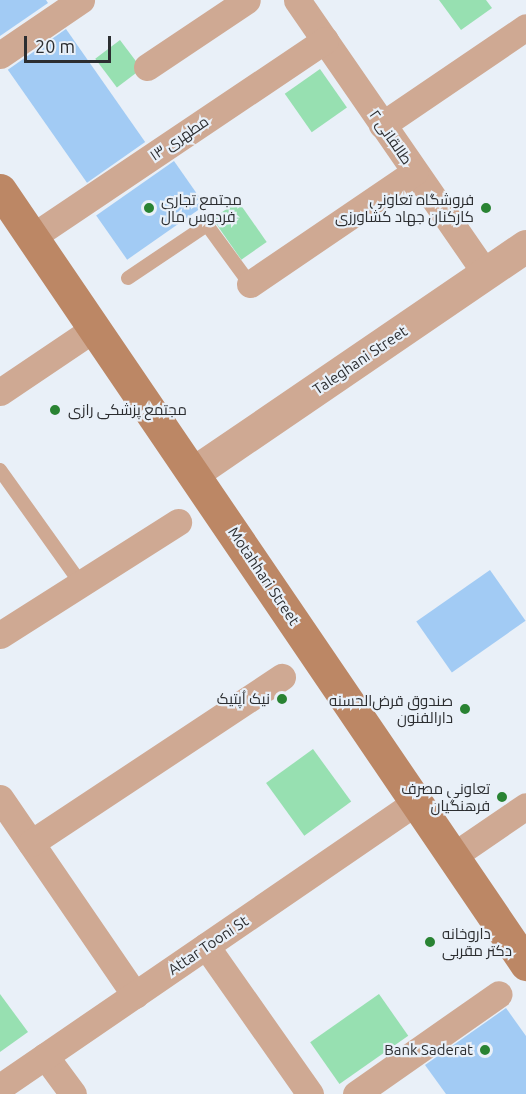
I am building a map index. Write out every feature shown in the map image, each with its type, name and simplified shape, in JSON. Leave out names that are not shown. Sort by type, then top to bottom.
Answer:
[{"type":"main road","name":"Motahhari Street","points":[[0,190],[526,964]]},
{"type":"street","points":[[0,55],[81,0]]},
{"type":"street","points":[[147,67],[247,0]]},
{"type":"street","name":"طالقانی ۲","points":[[297,0],[486,274]]},
{"type":"street","points":[[382,125],[526,27]]},
{"type":"street","name":"مطهری ۱۳","points":[[32,237],[325,40]]},
{"type":"street","points":[[250,284],[416,172]]},
{"type":"street","name":"Taleghani Street","points":[[193,473],[526,246]]},
{"type":"street","points":[[0,392],[95,328]]},
{"type":"street","points":[[0,635],[80,582],[178,522]]},
{"type":"street","points":[[31,843],[282,677]]},
{"type":"street","points":[[0,798],[135,995]]},
{"type":"street","name":"Attar Tooni St","points":[[0,1088],[416,802]]},
{"type":"street","points":[[453,856],[526,806]]},
{"type":"street","points":[[206,946],[310,1094]]},
{"type":"street","points":[[356,1094],[499,994]]},
{"type":"street","points":[[45,1056],[73,1094]]},
{"type":"lane","points":[[128,278],[207,225],[250,284]]},
{"type":"lane","points":[[0,470],[80,582]]},
{"type":"green space","points":[[439,0],[486,0],[492,8],[461,30]]},
{"type":"green space","points":[[120,40],[142,69],[117,87],[95,59]]},
{"type":"green space","points":[[320,69],[347,108],[312,132],[285,94]]},
{"type":"green space","points":[[238,201],[267,242],[241,260],[213,219]]},
{"type":"green space","points":[[313,749],[351,802],[304,836],[266,783]]},
{"type":"green space","points":[[0,994],[28,1032],[0,1052]]},
{"type":"green space","points":[[379,994],[408,1036],[339,1084],[310,1042]]},
{"type":"building","points":[[0,0],[46,0],[48,3],[0,36]]},
{"type":"building","points":[[66,29],[145,142],[87,183],[8,70]]},
{"type":"building","name":"مجتمع تجاری فردوس مال","points":[[174,161],[205,205],[127,260],[96,215]]},
{"type":"building","points":[[490,570],[526,621],[452,672],[416,622]]},
{"type":"building","name":"Bank Saderat","points":[[506,1008],[526,1036],[526,1094],[446,1094],[425,1065]]},
{"type":"place","name":"مجتمع تجاری فردوس مال","points":[[149,208]]},
{"type":"place","name":"فروشگاه تعاونی کارکنان جهاد کشاورزی","points":[[486,208]]},
{"type":"place","name":"مجتمع پزشکی رازی","points":[[55,410]]},
{"type":"place","name":"نیک اُپتیک","points":[[282,699]]},
{"type":"place","name":"صندوق قرض‌الحسنه دارالفنون","points":[[465,709]]},
{"type":"place","name":"تعاونی مصرف فرهنگیان","points":[[502,797]]},
{"type":"place","name":"داروخانه دکتر مقربی","points":[[430,942]]},
{"type":"place","name":"Bank Saderat","points":[[485,1050]]}]
